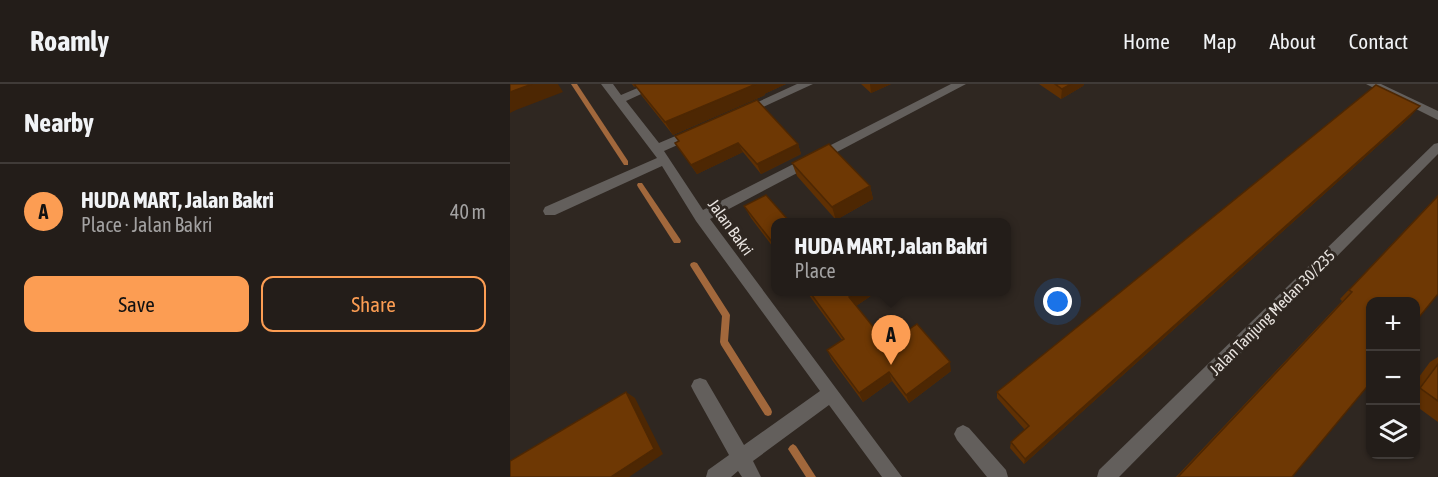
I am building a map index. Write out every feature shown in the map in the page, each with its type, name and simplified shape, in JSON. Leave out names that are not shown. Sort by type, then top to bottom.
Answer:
[{"type":"street","name":"Jalan Bakri","points":[[606,84],[660,154],[700,217],[893,477]]},
{"type":"street","points":[[618,99],[657,84]]},
{"type":"street","points":[[732,117],[807,84]]},
{"type":"street","points":[[700,217],[960,84]]},
{"type":"street","points":[[1372,84],[1438,116]]},
{"type":"street","points":[[550,211],[711,126]]},
{"type":"street","name":"Jalan Tanjung Medan 30/235","points":[[1106,477],[1438,147]]},
{"type":"street","points":[[700,386],[752,477]]},
{"type":"street","points":[[716,477],[830,394]]},
{"type":"street","points":[[963,434],[999,477]]},
{"type":"building","points":[[510,84],[532,84],[510,92]]},
{"type":"building","points":[[634,84],[756,84],[665,122]]},
{"type":"building","points":[[1055,84],[1071,84],[1062,89]]},
{"type":"building","points":[[1376,85],[1420,106],[1025,459],[1011,442],[1029,426],[997,392]]},
{"type":"building","points":[[757,100],[798,144],[757,164],[738,143],[691,165],[675,143],[679,141],[675,136]]},
{"type":"building","points":[[829,144],[870,186],[832,207],[792,163]]},
{"type":"building","points":[[766,195],[786,218],[771,218],[771,241],[744,206]]},
{"type":"building","points":[[1438,196],[1438,294],[1420,316],[1420,297],[1366,297],[1366,388],[1292,477],[1178,477],[1352,292],[1349,290]]},
{"type":"building","points":[[813,296],[850,296],[849,297],[887,344],[917,324],[950,362],[906,395],[889,372],[859,393],[827,350],[844,339]]},
{"type":"building","points":[[1438,364],[1438,401],[1420,388]]},
{"type":"building","points":[[626,392],[654,449],[611,477],[510,477],[510,461]]},
{"type":"waterway","points":[[574,84],[626,163]]},
{"type":"waterway","points":[[640,185],[677,241]]},
{"type":"waterway","points":[[694,265],[726,315],[724,342],[768,412]]},
{"type":"waterway","points":[[793,449],[811,477]]},
{"type":"place","name":"HUDA MART, Jalan Bakri","points":[[891,365]]}]
